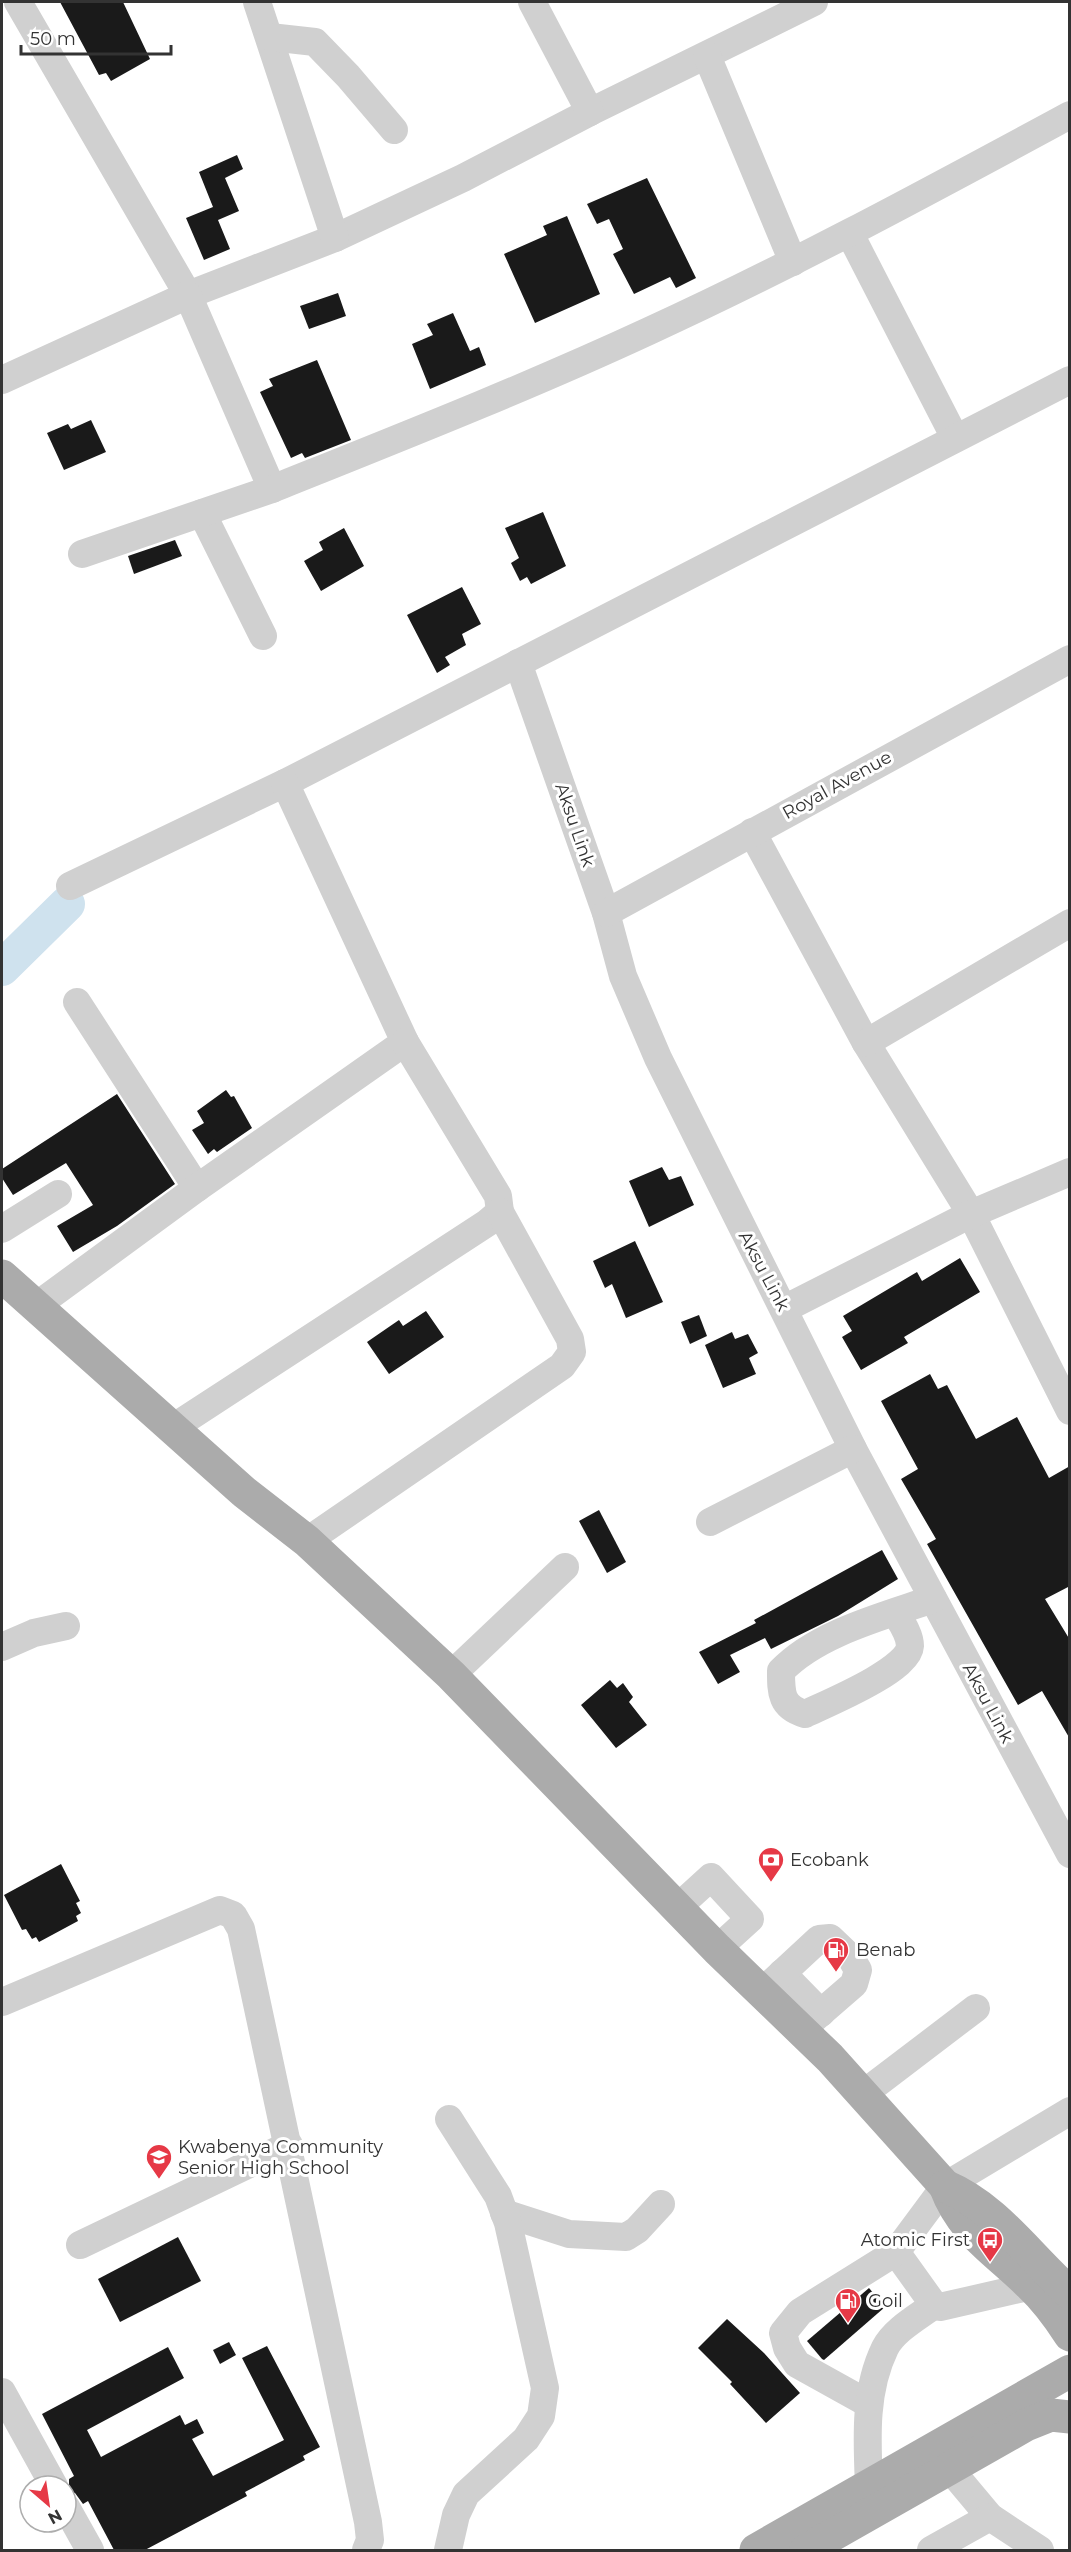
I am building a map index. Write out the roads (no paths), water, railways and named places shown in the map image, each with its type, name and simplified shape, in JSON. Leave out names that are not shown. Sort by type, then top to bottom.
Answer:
[{"type":"main road","points":[[2,1276],[171,1429],[244,1492],[307,1541],[451,1675],[717,1949],[773,1982],[811,2021],[863,2094],[945,2186],[954,2210],[966,2227],[1032,2286],[1070,2336]]},
{"type":"main road","points":[[945,2186],[966,2195],[986,2209],[1044,2270],[1070,2292]]},
{"type":"main road","points":[[756,2550],[1070,2371]]},
{"type":"main road","points":[[806,2550],[1040,2418],[1051,2415],[1070,2417]]},
{"type":"street","points":[[18,2],[188,295],[272,489]]},
{"type":"street","points":[[257,2],[335,238]]},
{"type":"street","points":[[532,2],[590,112]]},
{"type":"street","points":[[2,380],[188,295],[335,238],[463,178],[590,112],[814,2]]},
{"type":"street","points":[[270,37],[315,42],[348,76],[394,130]]},
{"type":"street","points":[[707,56],[793,262]]},
{"type":"street","points":[[82,554],[272,489],[506,395],[650,331],[850,234],[1070,116]]},
{"type":"street","points":[[850,234],[955,438]]},
{"type":"street","points":[[70,886],[285,783],[1070,380]]},
{"type":"street","points":[[202,513],[263,636]]},
{"type":"street","name":"Royal Avenue","points":[[606,913],[1070,659]]},
{"type":"street","name":"Aksu Link","points":[[518,663],[606,913],[624,976],[645,1030],[744,1234],[853,1449],[1070,1854]]},
{"type":"street","points":[[285,783],[405,1042],[498,1196],[500,1212],[570,1339],[572,1352],[562,1366],[307,1541]]},
{"type":"street","points":[[752,832],[866,1043],[970,1214],[1070,1411]]},
{"type":"street","points":[[866,1043],[1070,923]]},
{"type":"street","points":[[76,1002],[197,1188]]},
{"type":"street","points":[[36,1306],[197,1188],[405,1042]]},
{"type":"street","points":[[784,1309],[970,1214],[1070,1172]]},
{"type":"street","points":[[2,1229],[58,1194]]},
{"type":"street","points":[[171,1429],[477,1230],[500,1212]]},
{"type":"street","points":[[710,1522],[853,1449]]},
{"type":"street","points":[[451,1675],[565,1567]]},
{"type":"street","points":[[895,1612],[933,1599]]},
{"type":"street","points":[[2,1647],[34,1633],[66,1626]]},
{"type":"street","points":[[677,1908],[711,1877],[750,1919],[717,1949]]},
{"type":"street","points":[[2,2002],[220,1910],[233,1915],[241,1929],[368,2522],[370,2540],[366,2550]]},
{"type":"street","points":[[773,1982],[811,1944],[826,1937],[851,1958],[858,1970],[858,1976],[847,1991],[811,2021]]},
{"type":"street","points":[[863,2094],[976,2008]]},
{"type":"street","points":[[869,2404],[797,2364],[787,2348],[783,2333],[800,2312],[896,2252],[945,2186],[1070,2111]]},
{"type":"street","points":[[448,2550],[456,2515],[466,2494],[526,2439],[541,2416],[545,2388],[504,2213],[484,2171],[449,2119]]},
{"type":"street","points":[[80,2246],[289,2145]]},
{"type":"street","points":[[504,2213],[569,2234],[626,2237],[637,2230],[661,2204]]},
{"type":"street","points":[[896,2252],[934,2305]]},
{"type":"street","points":[[869,2486],[869,2404],[886,2348],[906,2326],[934,2305],[946,2306],[1032,2286]]},
{"type":"street","points":[[2,2392],[47,2474]]},
{"type":"street","points":[[949,2468],[990,2517],[1040,2550]]},
{"type":"street","points":[[943,2548],[990,2517]]},
{"type":"street","points":[[78,2528],[90,2550]]},
{"type":"waterway","points":[[2,968],[67,904]]},
{"type":"place","name":"Ecobank","points":[[771,1883]]},
{"type":"place","name":"Benab","points":[[836,1973]]},
{"type":"place","name":"Kwabenya Community Senior High School","points":[[159,2180]]},
{"type":"place","name":"Atomic First","points":[[990,2263]]},
{"type":"place","name":"Goil","points":[[848,2324]]}]
